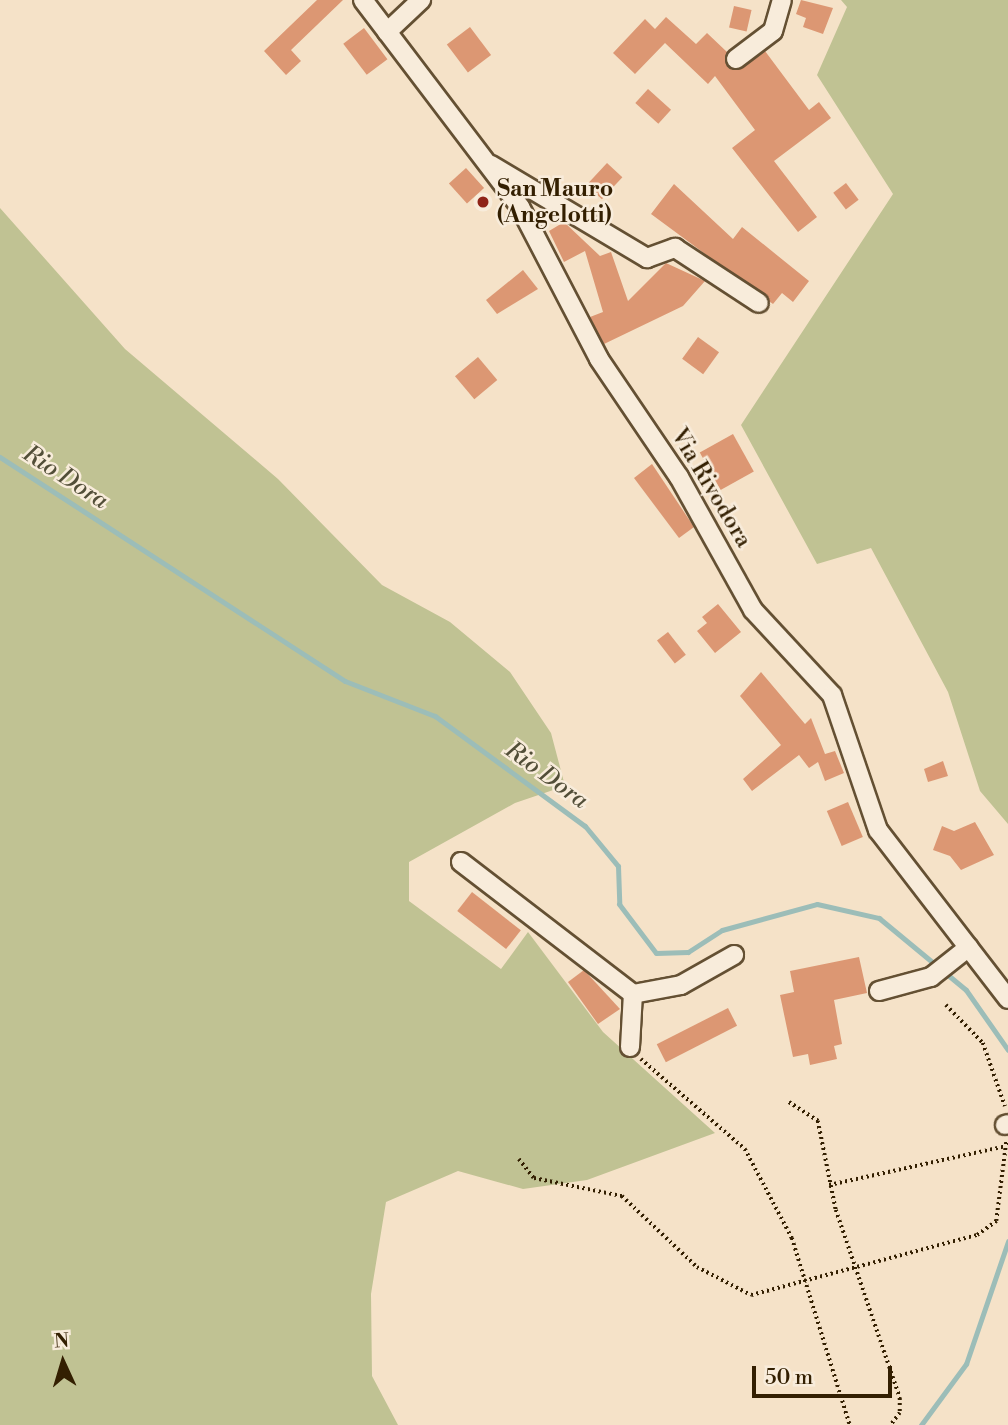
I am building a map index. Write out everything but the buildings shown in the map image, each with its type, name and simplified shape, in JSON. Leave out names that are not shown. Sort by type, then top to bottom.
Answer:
[{"type":"street","name":"Via Rivodora","points":[[363,0],[520,207],[599,359],[679,477],[753,610],[832,695],[878,830],[1008,999]]},
{"type":"street","points":[[387,32],[421,0]]},
{"type":"street","points":[[736,59],[773,31],[782,0]]},
{"type":"street","points":[[487,164],[647,257],[675,248],[759,303]]},
{"type":"street","points":[[461,862],[633,994],[681,985],[734,955]]},
{"type":"street","points":[[879,991],[931,977],[969,947]]},
{"type":"street","points":[[629,1047],[633,994]]},
{"type":"path","points":[[519,1159],[534,1178],[622,1196],[697,1267],[733,1290],[751,1295],[977,1235],[996,1221],[1006,1146],[1004,1093],[983,1043],[946,1006]]},
{"type":"path","points":[[629,1047],[745,1149],[792,1238],[850,1425]]},
{"type":"path","points":[[789,1102],[818,1121],[829,1185],[854,1268],[900,1398],[900,1413],[891,1425]]},
{"type":"path","points":[[829,1185],[1006,1146]]},
{"type":"green space","points":[[841,0],[1008,0],[1008,824],[980,791],[948,692],[871,548],[817,564],[741,425],[893,194],[817,75],[847,7]]},
{"type":"green space","points":[[0,208],[125,349],[278,479],[382,585],[450,622],[510,672],[551,733],[565,786],[515,803],[409,862],[409,901],[501,969],[528,932],[603,1032],[715,1133],[587,1180],[523,1189],[458,1171],[386,1202],[371,1294],[372,1376],[398,1425],[0,1425]]},
{"type":"waterway","name":"Rio Dora","points":[[0,457],[345,681],[435,716],[585,826],[618,866],[619,904],[656,953],[688,952],[722,930],[817,904],[879,918],[966,990],[1008,1050]]},
{"type":"waterway","name":"Rio Dora","points":[[921,1425],[966,1364],[1008,1241]]},
{"type":"place","name":"San Mauro (Angelotti)","points":[[483,202]]}]
